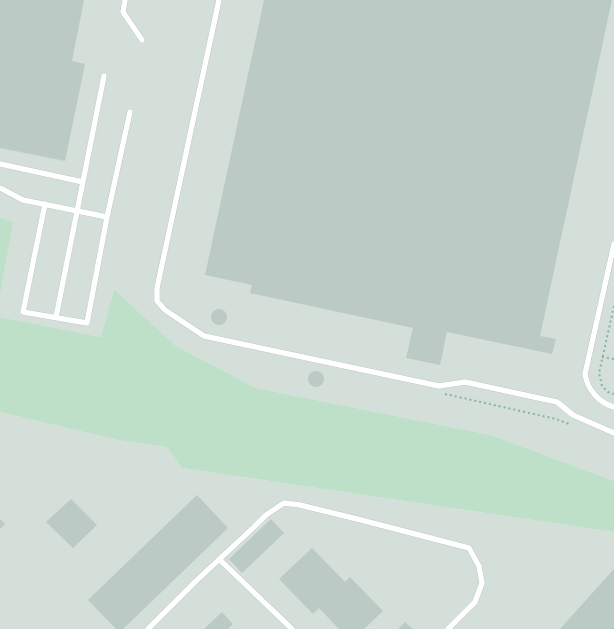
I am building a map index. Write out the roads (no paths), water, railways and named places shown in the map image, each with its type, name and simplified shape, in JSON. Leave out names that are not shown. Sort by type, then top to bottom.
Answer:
[{"type":"lane","points":[[125,0],[123,12],[142,40]]},
{"type":"lane","points":[[218,0],[157,288],[157,301],[165,310],[204,336],[439,386],[465,382],[556,402],[573,415],[614,433]]},
{"type":"lane","points":[[56,317],[104,76]]},
{"type":"lane","points":[[45,204],[23,312],[87,323],[107,217],[130,112]]},
{"type":"lane","points":[[0,164],[83,182]]},
{"type":"lane","points":[[0,188],[23,200],[107,217]]},
{"type":"lane","points":[[614,244],[585,374],[586,382],[593,393],[602,401],[614,407]]},
{"type":"lane","points":[[148,629],[266,514],[284,503],[300,505],[354,518],[469,548],[479,566],[482,583],[475,602],[448,629]]},
{"type":"lane","points":[[220,560],[292,629]]}]
